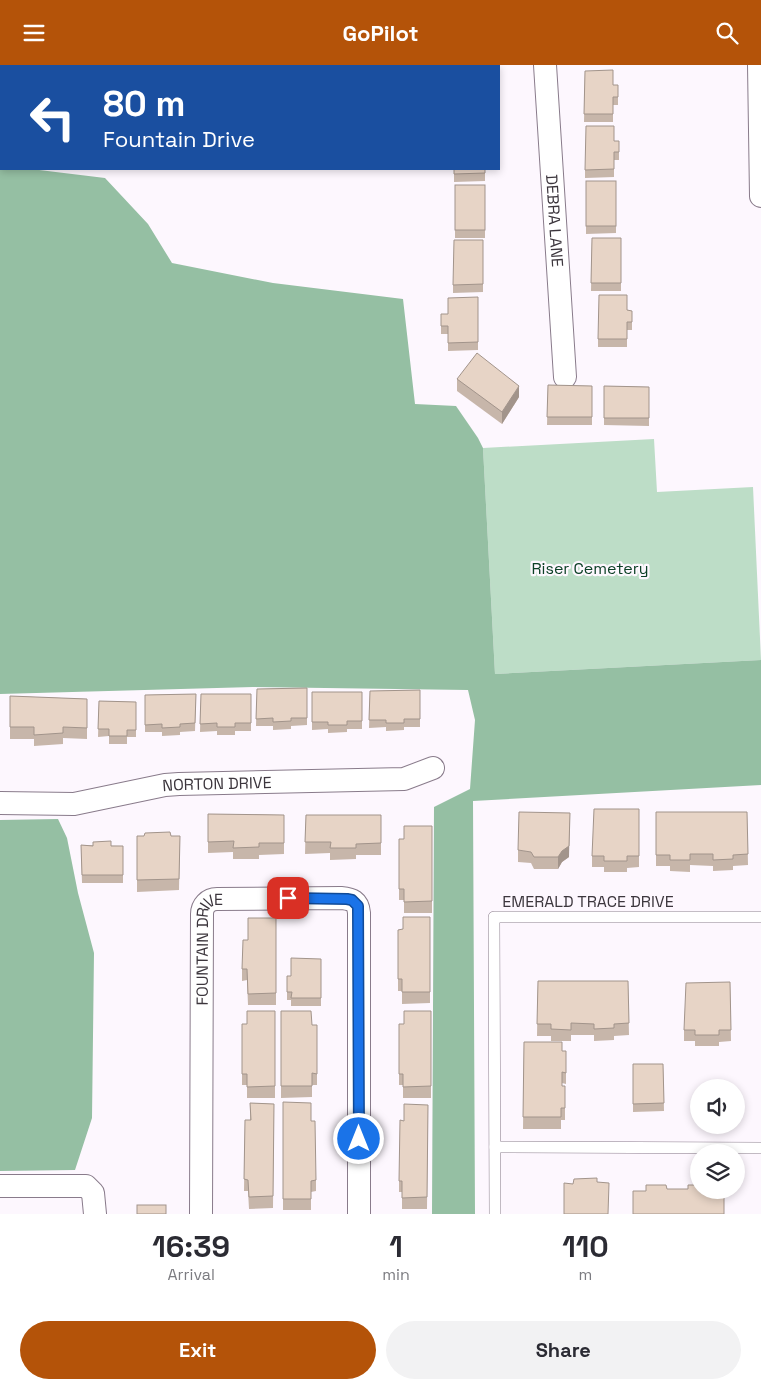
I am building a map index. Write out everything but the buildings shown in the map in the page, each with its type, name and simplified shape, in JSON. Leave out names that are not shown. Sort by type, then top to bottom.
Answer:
[{"type":"street","name":"DEBRA LANE","points":[[545,65],[565,377]]},
{"type":"street","points":[[759,65],[761,196]]},
{"type":"street","name":"NORTON DRIVE","points":[[0,803],[74,804],[165,785],[179,784],[404,779],[433,768]]},
{"type":"street","name":"FOUNTAIN DRIVE","points":[[200,1214],[203,907],[209,901],[217,899],[340,898],[355,902],[359,913],[359,1214]]},
{"type":"street","points":[[0,1186],[86,1186],[93,1193],[95,1214]]},
{"type":"lane","name":"EMERALD TRACE DRIVE","points":[[495,1214],[494,917],[761,917]]},
{"type":"lane","points":[[495,1147],[761,1148]]},
{"type":"green space","points":[[0,170],[39,170],[105,178],[148,224],[172,263],[273,283],[403,299],[415,404],[456,406],[483,448],[495,674],[761,660],[761,785],[473,801],[475,1214],[432,1214],[434,807],[470,789],[475,720],[468,690],[253,687],[0,694]]},
{"type":"green space","name":"Riser Cemetery","points":[[654,439],[657,492],[753,487],[761,660],[495,674],[483,448]]},
{"type":"green space","points":[[58,819],[67,838],[78,893],[94,953],[92,1118],[75,1170],[0,1171],[0,820]]},
{"type":"route","points":[[288,898],[340,898],[352,900],[358,906],[359,1139]]}]
